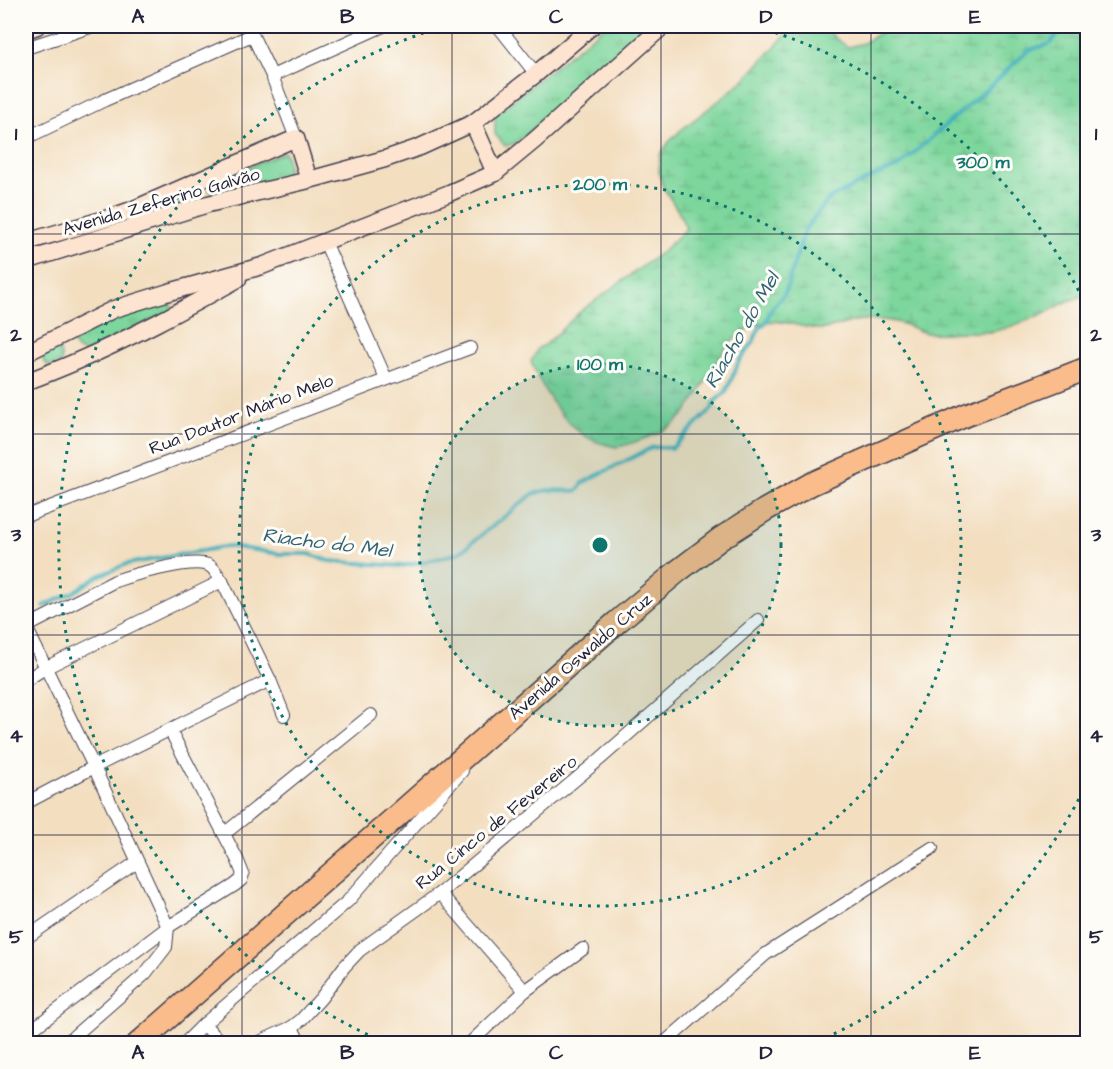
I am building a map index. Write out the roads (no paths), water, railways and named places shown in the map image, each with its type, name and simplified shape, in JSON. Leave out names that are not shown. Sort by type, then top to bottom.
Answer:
[{"type":"highway","name":"Avenida Oswaldo Cruz","points":[[138,1044],[678,571],[720,539],[811,484],[966,415],[1088,368]]},
{"type":"street","points":[[26,30],[37,26]]},
{"type":"street","points":[[26,48],[93,26]]},
{"type":"street","points":[[272,76],[383,26]]},
{"type":"street","points":[[498,26],[536,74]]},
{"type":"street","name":"Avenida Zeferino Galvão","points":[[26,261],[208,204],[309,180],[420,147],[472,123],[536,74],[592,26]]},
{"type":"street","points":[[262,266],[177,313],[75,363],[33,379],[26,351],[62,336],[114,309],[262,266],[495,173],[536,140],[663,26]]},
{"type":"street","points":[[26,138],[250,30],[272,76],[296,138],[309,180]]},
{"type":"street","points":[[472,123],[495,173]]},
{"type":"street","name":"Avenida Zeferino Galvão","points":[[26,242],[134,209],[296,138]]},
{"type":"street","points":[[200,180],[208,204]]},
{"type":"street","points":[[325,242],[386,379]]},
{"type":"street","points":[[169,292],[178,300],[177,313]]},
{"type":"street","points":[[62,336],[75,363]]},
{"type":"street","name":"Rua Doutor Mário Melo","points":[[26,516],[470,348]]},
{"type":"street","points":[[65,1044],[145,974],[166,947],[168,927],[26,627],[130,575],[193,563],[208,565],[222,581],[270,680],[284,715]]},
{"type":"street","points":[[26,680],[45,668],[222,581]]},
{"type":"street","name":"Rua Cinco de Fevereiro","points":[[255,1044],[292,1027],[301,1020],[360,950],[440,893],[600,759],[758,620]]},
{"type":"street","points":[[26,803],[270,680]]},
{"type":"street","points":[[224,834],[371,715]]},
{"type":"street","points":[[184,1044],[204,1024],[348,902],[505,723]]},
{"type":"street","points":[[26,1034],[168,927],[241,880],[243,874],[241,867],[170,730]]},
{"type":"street","points":[[663,1044],[766,954],[932,848]]},
{"type":"street","points":[[26,938],[137,862]]},
{"type":"street","points":[[440,893],[525,991]]},
{"type":"street","points":[[469,1044],[525,991],[583,949]]},
{"type":"street","points":[[204,1024],[222,1044]]},
{"type":"street","points":[[292,1027],[300,1044]]},
{"type":"waterway","name":"Riacho do Mel","points":[[44,606],[74,592],[96,577],[127,564],[229,546],[280,554],[309,554],[329,561],[401,566],[424,562],[459,553],[533,494],[548,490],[577,491],[584,482],[653,447],[672,448],[726,392],[739,361],[766,322],[771,309],[785,293],[805,229],[829,199],[898,167],[1029,50],[1050,44],[1063,26]]}]
